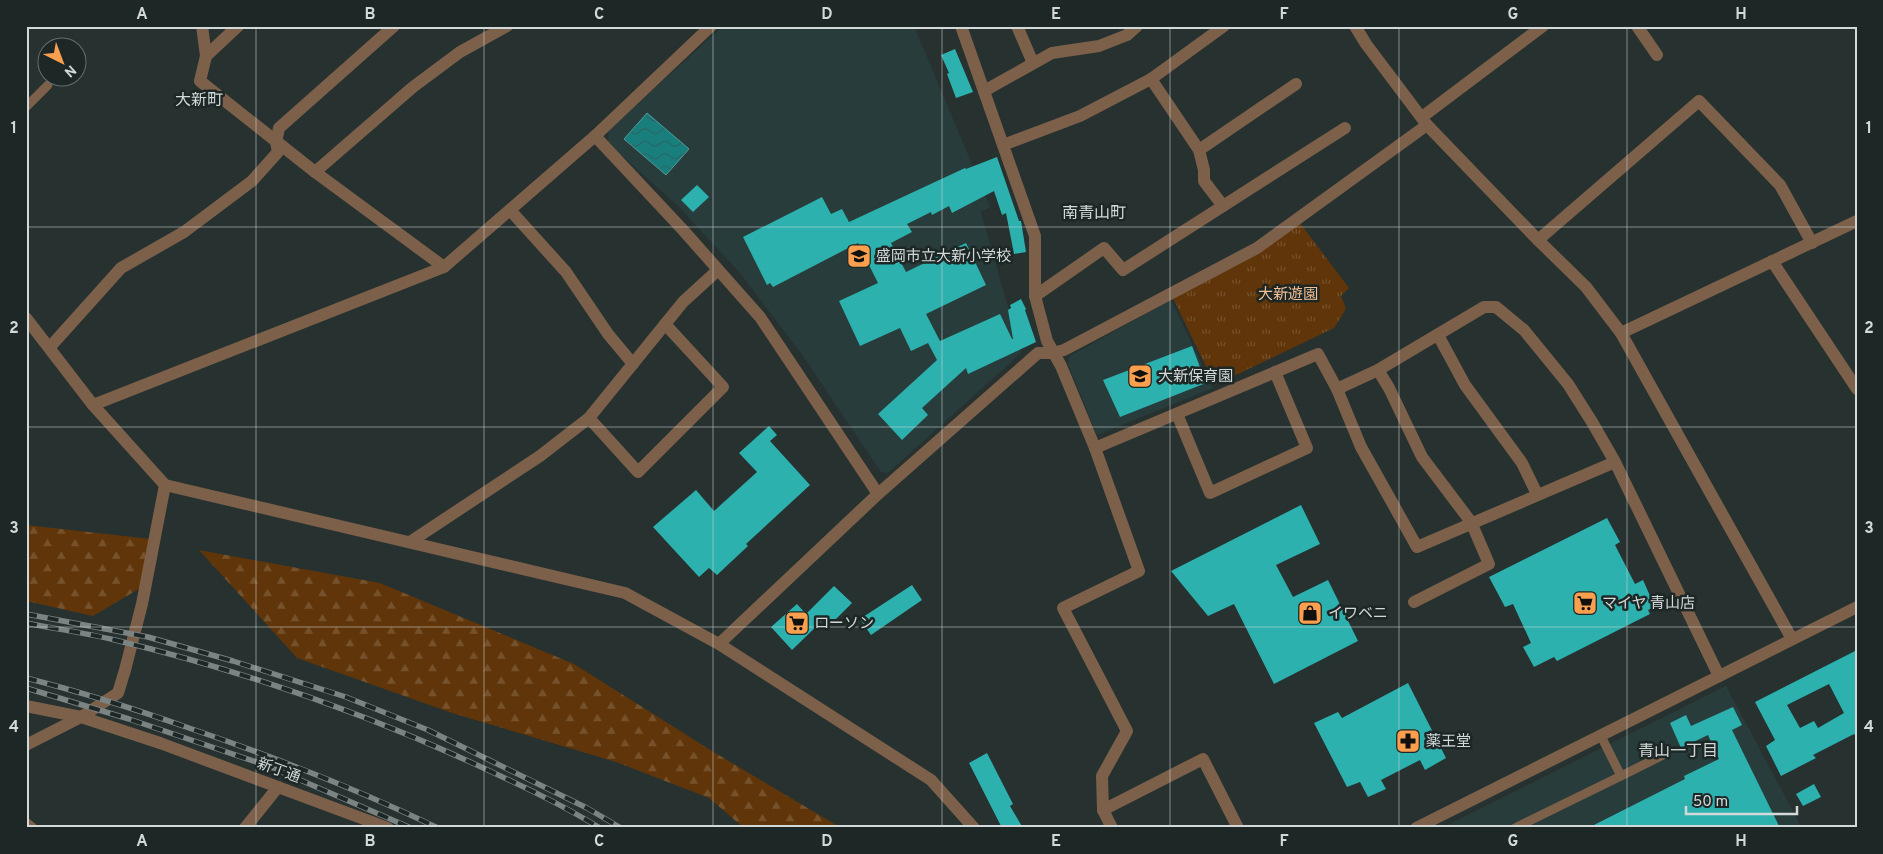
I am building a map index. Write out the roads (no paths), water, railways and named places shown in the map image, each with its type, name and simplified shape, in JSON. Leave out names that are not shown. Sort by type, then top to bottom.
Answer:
[{"type":"street","points":[[202,26],[206,56],[200,81],[315,172],[444,266]]},
{"type":"street","points":[[206,56],[238,26]]},
{"type":"street","points":[[50,347],[121,268],[184,232],[252,181],[278,152],[276,142],[279,128],[394,26]]},
{"type":"street","points":[[315,172],[413,87],[460,52],[507,26]]},
{"type":"street","points":[[93,405],[444,266],[595,136],[710,26]]},
{"type":"street","points":[[960,26],[1035,236],[1035,296],[1047,341],[1052,353],[1062,366],[1095,448],[1139,571],[1063,608],[1127,732],[1102,776],[1103,810],[1112,828]]},
{"type":"street","points":[[1017,26],[1033,63]]},
{"type":"street","points":[[1003,145],[1080,116],[1151,79],[1224,26]]},
{"type":"street","points":[[1355,26],[1366,44],[1425,121],[1538,240],[1586,287],[1621,333],[1792,639]]},
{"type":"street","points":[[719,644],[878,494],[1038,353],[1052,353],[1064,350],[1257,248],[1425,121],[1543,26]]},
{"type":"street","points":[[1637,26],[1657,55]]},
{"type":"street","points":[[984,91],[1052,53],[1099,46],[1129,29]]},
{"type":"street","points":[[1151,79],[1199,150],[1204,170],[1204,181],[1223,206]]},
{"type":"street","points":[[1199,150],[1296,84]]},
{"type":"street","points":[[1538,240],[1699,100],[1780,185],[1812,242]]},
{"type":"street","points":[[1035,296],[1104,248],[1123,270],[1345,128]]},
{"type":"street","points":[[595,136],[684,230],[760,317],[878,494]]},
{"type":"street","points":[[510,210],[566,272],[608,334],[633,364]]},
{"type":"street","points":[[1621,333],[1857,221]]},
{"type":"street","points":[[1772,262],[1857,389]]},
{"type":"street","points":[[410,542],[540,456],[590,418],[683,302],[718,270]]},
{"type":"street","points":[[1337,389],[1378,370],[1484,307],[1496,307],[1524,330],[1568,384],[1615,462],[1718,676]]},
{"type":"street","points":[[26,318],[93,405],[165,485],[625,593],[719,644],[931,780],[974,828]]},
{"type":"street","points":[[590,418],[638,472],[722,387],[666,324]]},
{"type":"street","points":[[1438,335],[1464,386],[1518,456],[1537,494]]},
{"type":"street","points":[[1095,448],[1318,354],[1337,389],[1361,447],[1417,547],[1471,522],[1615,462]]},
{"type":"street","points":[[1378,370],[1389,388],[1422,457],[1471,522],[1489,564],[1414,602]]},
{"type":"street","points":[[1177,414],[1210,493],[1307,448],[1275,372]]},
{"type":"street","points":[[26,745],[81,717],[118,693],[142,604],[165,485]]},
{"type":"street","points":[[1416,828],[1857,607]]},
{"type":"street","name":"新丁通","points":[[26,706],[81,717],[160,743],[388,828]]},
{"type":"street","points":[[1103,810],[1203,759],[1233,826]]},
{"type":"street","points":[[245,828],[278,787]]},
{"type":"street","points":[[26,824],[31,828]]},
{"type":"lane","points":[[26,107],[45,88]]},
{"type":"lane","points":[[1601,736],[1621,776]]},
{"type":"lane","points":[[1515,828],[1664,755]]},
{"type":"water","points":[[647,113],[689,149],[666,175],[624,139]]},
{"type":"railway","points":[[26,614],[148,637],[233,661],[346,697],[428,730],[587,808],[621,828]]},
{"type":"railway","points":[[26,623],[104,638],[162,652],[254,679],[345,710],[479,766],[555,803],[600,828]]},
{"type":"railway","points":[[26,678],[169,721],[252,750],[315,774],[438,828]]},
{"type":"railway","points":[[26,688],[129,719],[268,766],[411,828]]},
{"type":"place","name":"盛岡市立大新小学校","points":[[859,256]]},
{"type":"place","name":"大新保育園","points":[[1140,376]]},
{"type":"place","name":"マイヤ 青山店","points":[[1585,603]]},
{"type":"place","name":"イワベニ","points":[[1310,613]]},
{"type":"place","name":"ローソン","points":[[797,623]]},
{"type":"place","name":"薬王堂","points":[[1408,741]]},
{"type":"district","name":"大新町","points":[[199,99]]},
{"type":"district","name":"南青山町","points":[[1094,212]]},
{"type":"district","name":"青山一丁目","points":[[1678,750]]},
{"type":"park label","name":"大新遊園","points":[[1288,294]]}]
